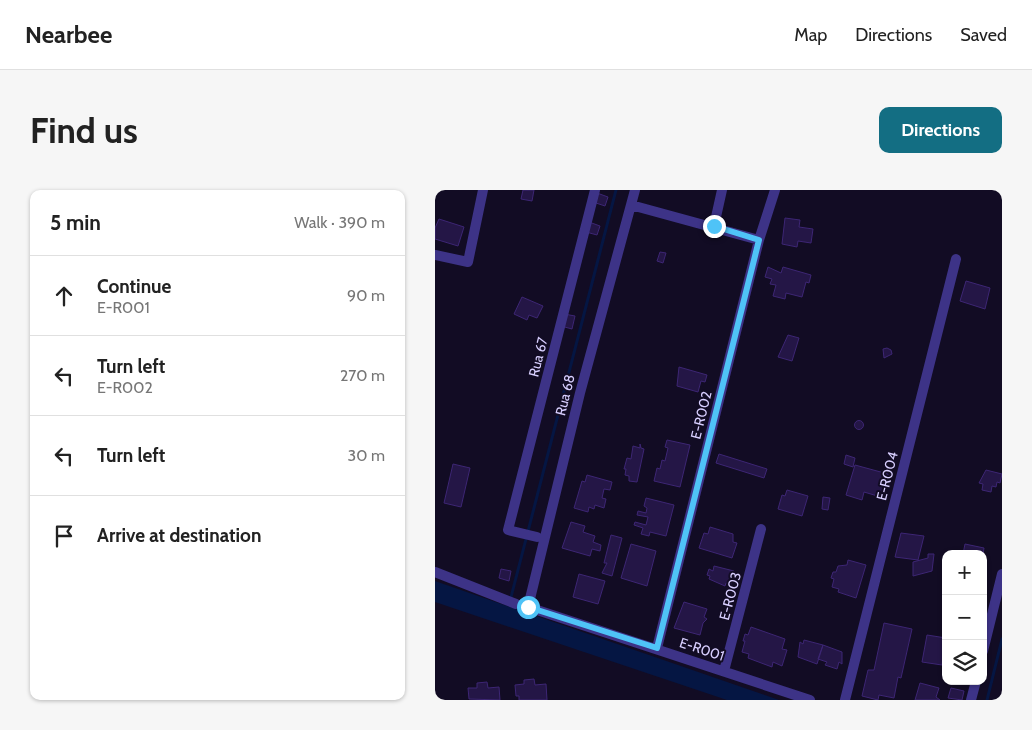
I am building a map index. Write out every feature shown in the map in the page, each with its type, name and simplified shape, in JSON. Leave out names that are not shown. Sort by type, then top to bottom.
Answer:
[{"type":"street","points":[[435,257],[468,262],[483,190]]},
{"type":"street","name":"Rua 67","points":[[537,537],[507,530],[595,190]]},
{"type":"street","name":"Rua 68","points":[[528,607],[579,393],[635,190]]},
{"type":"street","points":[[714,226],[722,190]]},
{"type":"street","name":"E-R002","points":[[657,648],[759,240],[775,190]]},
{"type":"street","points":[[631,205],[714,226],[759,240]]},
{"type":"street","name":"E-R004","points":[[845,700],[956,259]]},
{"type":"street","name":"E-R003","points":[[724,671],[761,529]]},
{"type":"street","points":[[435,572],[517,604]]},
{"type":"street","points":[[986,640],[1002,574]]},
{"type":"street","name":"E-R001","points":[[528,607],[810,700]]},
{"type":"street","points":[[971,700],[975,685]]},
{"type":"water","points":[[435,581],[779,700],[727,700],[435,602]]},
{"type":"building","points":[[523,190],[534,190],[532,201],[521,199]]},
{"type":"building","points":[[597,193],[608,197],[605,206],[593,202]]},
{"type":"building","points":[[785,218],[800,220],[799,227],[813,229],[811,243],[798,241],[797,247],[782,244]]},
{"type":"building","points":[[439,219],[464,227],[458,246],[435,239],[435,228]]},
{"type":"building","points":[[589,222],[600,226],[597,235],[586,232]]},
{"type":"building","points":[[660,252],[666,253],[663,263],[657,261]]},
{"type":"building","points":[[768,267],[781,273],[783,267],[811,275],[809,283],[806,282],[802,297],[786,293],[785,299],[773,296],[776,285],[770,284],[772,279],[765,277]]},
{"type":"building","points":[[966,281],[990,288],[985,309],[960,301]]},
{"type":"building","points":[[522,297],[543,306],[537,318],[529,315],[527,320],[514,314]]},
{"type":"building","points":[[564,314],[575,316],[572,329],[561,326]]},
{"type":"building","points":[[788,335],[799,338],[792,361],[778,357]]},
{"type":"building","points":[[883,349],[891,350],[892,354],[884,358]]},
{"type":"building","points":[[679,367],[707,375],[705,382],[701,381],[698,392],[677,386]]},
{"type":"building","points":[[859,420],[864,425],[859,430],[854,425]]},
{"type":"building","points":[[667,440],[690,445],[680,487],[654,481],[657,468],[660,469],[662,460],[665,461],[668,448],[665,447]]},
{"type":"building","points":[[640,444],[641,448],[644,449],[637,482],[629,481],[629,476],[625,475],[626,469],[624,469],[627,458],[631,459],[633,446],[640,448]]},
{"type":"building","points":[[719,454],[767,469],[764,478],[716,463]]},
{"type":"building","points":[[846,455],[855,458],[853,467],[844,464]]},
{"type":"building","points":[[453,464],[470,468],[461,507],[444,503]]},
{"type":"building","points":[[855,465],[888,474],[881,497],[864,492],[862,500],[846,495]]},
{"type":"building","points":[[986,470],[1002,474],[1000,483],[997,482],[996,487],[992,486],[991,492],[982,490],[983,484],[979,483]]},
{"type":"building","points":[[587,475],[612,482],[610,490],[604,489],[602,498],[606,499],[604,508],[595,505],[594,509],[589,507],[588,512],[574,508],[582,481],[585,482]]},
{"type":"building","points":[[787,490],[808,496],[802,516],[778,509],[782,495],[785,496]]},
{"type":"building","points":[[823,497],[830,498],[828,510],[822,509]]},
{"type":"building","points":[[646,498],[674,505],[666,536],[650,532],[649,536],[641,534],[643,528],[634,525],[635,522],[646,525],[648,517],[637,515],[638,511],[646,513],[647,508],[644,506]]},
{"type":"building","points":[[571,522],[585,526],[583,532],[595,536],[593,542],[601,545],[600,551],[592,549],[590,556],[562,548]]},
{"type":"building","points":[[710,527],[733,534],[733,542],[737,543],[732,558],[699,548],[704,533],[708,534]]},
{"type":"building","points":[[901,533],[924,536],[918,560],[895,557]]},
{"type":"building","points":[[611,535],[622,538],[612,576],[602,573],[607,563],[604,563]]},
{"type":"building","points":[[631,544],[656,551],[647,586],[621,578]]},
{"type":"building","points":[[965,544],[984,548],[984,550],[964,550]]},
{"type":"building","points":[[928,554],[934,554],[932,571],[913,576],[913,562],[928,558]]},
{"type":"building","points":[[848,560],[866,565],[856,598],[838,592],[839,589],[832,587],[834,579],[831,578],[833,572],[836,572],[838,566],[847,565]]},
{"type":"building","points":[[714,566],[734,571],[731,585],[726,583],[725,586],[709,579],[710,576],[707,575],[709,569],[713,571]]},
{"type":"building","points":[[501,569],[511,571],[509,581],[499,578]]},
{"type":"building","points":[[579,574],[605,581],[598,604],[573,597]]},
{"type":"building","points":[[684,602],[707,609],[704,617],[707,619],[703,623],[700,635],[674,628]]},
{"type":"building","points":[[884,623],[912,629],[901,678],[898,677],[894,698],[879,695],[878,700],[862,696],[868,670],[874,670]]},
{"type":"building","points":[[751,627],[785,639],[782,649],[787,650],[782,666],[773,662],[772,667],[748,658],[749,654],[742,652],[745,634],[748,635]]},
{"type":"building","points":[[927,635],[942,637],[942,665],[922,662]]},
{"type":"building","points":[[804,640],[823,645],[817,664],[798,657],[800,642],[803,644]]},
{"type":"building","points":[[823,645],[842,652],[842,664],[839,662],[837,669],[825,665],[827,662],[818,659]]},
{"type":"building","points":[[534,679],[535,685],[546,684],[547,700],[519,700],[519,696],[516,696],[515,685],[524,684],[524,680]]},
{"type":"building","points":[[487,682],[488,688],[499,687],[500,700],[469,699],[468,688],[477,688],[477,683]]},
{"type":"building","points":[[920,683],[939,688],[936,697],[940,700],[915,700]]},
{"type":"building","points":[[951,688],[964,691],[962,700],[948,698]]},
{"type":"waterway","points":[[510,601],[616,190]]},
{"type":"waterway","points":[[987,700],[1002,639]]},
{"type":"route","points":[[528,607],[657,648],[759,240],[714,226]]}]
